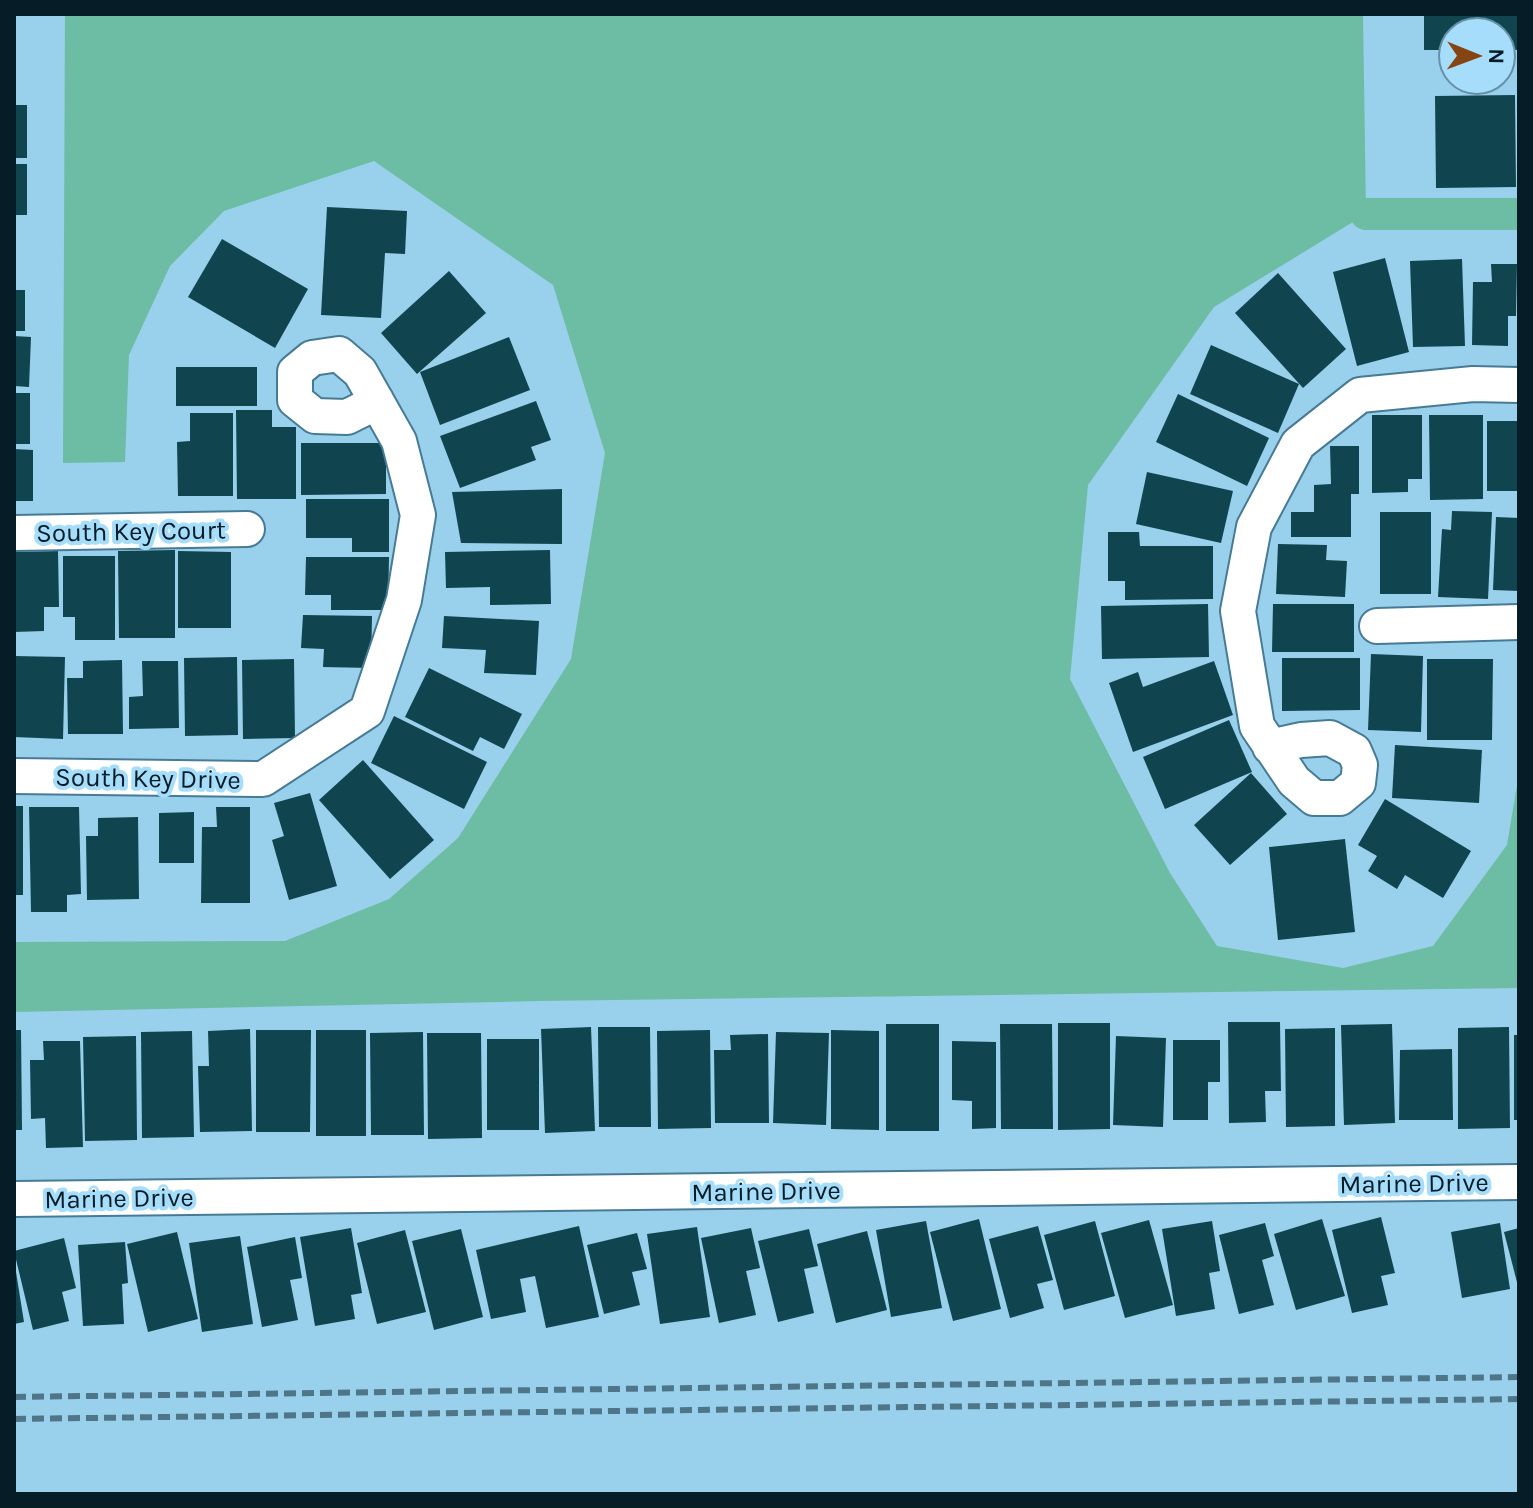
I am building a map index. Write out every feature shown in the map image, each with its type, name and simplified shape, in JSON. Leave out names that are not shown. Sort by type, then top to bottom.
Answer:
[{"type":"street","points":[[1270,747],[1257,726],[1238,611],[1254,527],[1298,444],[1360,395],[1473,384],[1519,385]]},
{"type":"street","name":"South Key Drive","points":[[14,776],[263,779],[367,711],[404,600],[418,515],[399,441],[376,400]]},
{"type":"street","name":"South Key Court","points":[[14,533],[247,529]]},
{"type":"street","points":[[1377,626],[1519,622]]},
{"type":"street","name":"Marine Drive","points":[[14,1199],[1519,1182]]},
{"type":"shaded area","points":[[65,14],[1363,14],[1366,214],[1214,307],[1088,485],[1070,679],[1170,873],[1217,946],[1343,968],[1433,946],[1507,845],[1519,773],[1519,988],[540,1001],[14,1012],[14,942],[285,941],[389,899],[458,838],[571,659],[605,453],[553,285],[374,161],[224,211],[170,266],[129,355],[125,462],[63,463]]},
{"type":"building","points":[[1424,14],[1519,14],[1519,50],[1517,16],[1437,16],[1437,50],[1424,50]]},
{"type":"building","points":[[1435,96],[1515,96],[1516,187],[1436,188]]},
{"type":"building","points":[[14,105],[27,105],[27,158],[14,158]]},
{"type":"building","points":[[14,164],[27,164],[27,215],[14,215]]},
{"type":"building","points":[[327,207],[407,211],[405,254],[385,253],[381,318],[321,315]]},
{"type":"building","points":[[222,239],[308,289],[275,348],[188,297]]},
{"type":"building","points":[[1385,258],[1409,352],[1357,366],[1333,272]]},
{"type":"building","points":[[1462,259],[1465,346],[1413,347],[1410,261]]},
{"type":"building","points":[[1491,264],[1517,264],[1516,316],[1508,316],[1508,346],[1472,345],[1473,282],[1492,282]]},
{"type":"building","points":[[449,271],[486,313],[417,374],[381,333]]},
{"type":"building","points":[[1278,273],[1346,349],[1303,388],[1235,313]]},
{"type":"building","points":[[14,290],[25,290],[25,331],[14,331]]},
{"type":"building","points":[[14,336],[31,337],[29,387],[14,386]]},
{"type":"building","points":[[509,337],[530,390],[440,425],[420,372]]},
{"type":"building","points":[[1211,345],[1299,384],[1278,433],[1190,394]]},
{"type":"building","points":[[176,367],[257,367],[257,406],[176,406]]},
{"type":"building","points":[[14,393],[30,393],[30,444],[14,444]]},
{"type":"building","points":[[1178,394],[1269,438],[1247,486],[1156,442]]},
{"type":"building","points":[[536,401],[551,440],[531,447],[536,460],[460,488],[440,436]]},
{"type":"building","points":[[236,410],[272,410],[272,427],[296,427],[296,499],[237,499]]},
{"type":"building","points":[[190,413],[233,413],[233,496],[178,496],[177,442],[190,441]]},
{"type":"building","points":[[1372,415],[1422,415],[1422,479],[1408,479],[1408,492],[1372,493]]},
{"type":"building","points":[[1429,415],[1483,415],[1483,499],[1430,500]]},
{"type":"building","points":[[1487,421],[1519,421],[1519,491],[1487,491]]},
{"type":"building","points":[[301,443],[386,443],[386,494],[301,495]]},
{"type":"building","points":[[1330,446],[1359,446],[1359,494],[1351,494],[1351,537],[1291,537],[1291,512],[1314,512],[1314,485],[1331,484]]},
{"type":"building","points":[[14,449],[33,450],[33,501],[14,501]]},
{"type":"building","points":[[1147,472],[1233,491],[1221,543],[1136,524]]},
{"type":"building","points":[[562,489],[562,544],[461,543],[452,492]]},
{"type":"building","points":[[306,499],[389,499],[389,552],[352,552],[352,538],[306,538]]},
{"type":"building","points":[[1452,511],[1492,512],[1488,599],[1438,597],[1442,529],[1451,530]]},
{"type":"building","points":[[1380,512],[1431,512],[1431,594],[1380,594]]},
{"type":"building","points":[[1496,517],[1519,518],[1519,591],[1493,590]]},
{"type":"building","points":[[1108,532],[1139,532],[1140,546],[1213,546],[1213,599],[1125,600],[1125,581],[1108,581]]},
{"type":"building","points":[[1278,544],[1327,545],[1326,560],[1347,561],[1345,597],[1276,594]]},
{"type":"building","points":[[175,550],[175,638],[119,638],[118,551]]},
{"type":"building","points":[[550,550],[551,604],[490,605],[490,587],[446,588],[445,552]]},
{"type":"building","points":[[58,551],[59,607],[44,607],[44,631],[14,632],[14,552]]},
{"type":"building","points":[[178,551],[231,552],[231,628],[178,628]]},
{"type":"building","points":[[63,556],[115,556],[115,640],[75,640],[75,617],[63,617]]},
{"type":"building","points":[[306,557],[389,557],[388,610],[331,610],[331,595],[305,595]]},
{"type":"building","points":[[1208,604],[1209,657],[1102,659],[1101,606]]},
{"type":"building","points":[[1273,604],[1354,604],[1354,652],[1272,652]]},
{"type":"building","points":[[303,615],[372,616],[371,668],[323,667],[324,649],[301,648]]},
{"type":"building","points":[[444,616],[539,621],[536,675],[484,673],[486,650],[442,648]]},
{"type":"building","points":[[1371,654],[1423,656],[1421,732],[1368,730]]},
{"type":"building","points":[[14,656],[65,657],[63,739],[14,737]]},
{"type":"building","points":[[237,657],[238,735],[185,736],[184,658]]},
{"type":"building","points":[[1282,658],[1360,658],[1360,710],[1282,711]]},
{"type":"building","points":[[294,659],[295,738],[243,739],[242,660]]},
{"type":"building","points":[[1427,659],[1493,659],[1492,740],[1427,740]]},
{"type":"building","points":[[122,660],[123,734],[68,734],[67,678],[83,678],[83,661]]},
{"type":"building","points":[[142,661],[178,661],[179,728],[129,729],[129,697],[143,696]]},
{"type":"building","points":[[1214,661],[1233,715],[1133,752],[1109,683],[1138,672],[1143,687]]},
{"type":"building","points":[[429,668],[522,714],[504,749],[480,737],[473,751],[405,717]]},
{"type":"building","points":[[394,716],[487,762],[464,809],[371,763]]},
{"type":"building","points":[[1229,720],[1252,772],[1165,809],[1143,757]]},
{"type":"building","points":[[1395,745],[1482,750],[1479,803],[1392,798]]},
{"type":"building","points":[[363,760],[434,840],[390,879],[319,800]]},
{"type":"building","points":[[1251,773],[1287,814],[1230,865],[1194,825]]},
{"type":"building","points":[[310,793],[337,886],[289,900],[272,840],[284,836],[274,803]]},
{"type":"building","points":[[1385,799],[1471,851],[1443,898],[1405,875],[1397,889],[1368,871],[1377,856],[1358,845]]},
{"type":"building","points":[[14,806],[23,806],[23,895],[14,895]]},
{"type":"building","points":[[29,807],[79,807],[81,894],[67,895],[67,912],[31,912]]},
{"type":"building","points":[[216,807],[250,807],[250,903],[201,903],[202,827],[217,827]]},
{"type":"building","points":[[194,812],[194,863],[159,863],[159,813]]},
{"type":"building","points":[[138,817],[139,899],[87,900],[86,836],[98,836],[98,818]]},
{"type":"building","points":[[1345,839],[1355,932],[1278,940],[1269,847]]},
{"type":"building","points":[[1228,1022],[1280,1022],[1281,1091],[1265,1091],[1266,1122],[1229,1123]]},
{"type":"building","points":[[1058,1023],[1110,1023],[1110,1129],[1058,1130]]},
{"type":"building","points":[[886,1024],[939,1024],[939,1131],[886,1131]]},
{"type":"building","points":[[1000,1024],[1052,1024],[1053,1129],[1001,1129]]},
{"type":"building","points":[[1392,1024],[1395,1123],[1344,1125],[1341,1025]]},
{"type":"building","points":[[591,1027],[595,1131],[545,1133],[541,1029]]},
{"type":"building","points":[[598,1027],[650,1027],[651,1127],[599,1127]]},
{"type":"building","points":[[1509,1027],[1510,1128],[1458,1129],[1458,1028]]},
{"type":"building","points":[[1335,1028],[1335,1126],[1286,1127],[1285,1029]]},
{"type":"building","points":[[250,1029],[252,1131],[200,1132],[198,1066],[209,1066],[208,1031]]},
{"type":"building","points":[[14,1030],[21,1030],[22,1130],[14,1130]]},
{"type":"building","points":[[256,1030],[311,1030],[310,1132],[256,1132]]},
{"type":"building","points":[[316,1030],[366,1030],[366,1136],[316,1136]]},
{"type":"building","points":[[710,1030],[711,1128],[658,1129],[657,1031]]},
{"type":"building","points":[[831,1030],[879,1031],[879,1130],[831,1129]]},
{"type":"building","points":[[192,1031],[194,1137],[142,1138],[141,1032]]},
{"type":"building","points":[[423,1032],[424,1135],[371,1135],[370,1033]]},
{"type":"building","points":[[776,1032],[829,1033],[826,1125],[773,1123]]},
{"type":"building","points":[[427,1033],[481,1033],[482,1138],[428,1139]]},
{"type":"building","points":[[768,1034],[769,1123],[715,1123],[714,1050],[731,1050],[730,1035]]},
{"type":"building","points":[[1514,1035],[1519,1035],[1519,1120],[1514,1120]]},
{"type":"building","points":[[136,1036],[137,1140],[85,1141],[83,1037]]},
{"type":"building","points":[[1116,1036],[1166,1038],[1163,1127],[1113,1125]]},
{"type":"building","points":[[487,1039],[539,1039],[539,1130],[487,1130]]},
{"type":"building","points":[[1173,1040],[1220,1040],[1220,1082],[1208,1082],[1208,1120],[1173,1120]]},
{"type":"building","points":[[43,1041],[80,1041],[83,1147],[46,1148],[45,1118],[31,1119],[30,1060],[44,1060]]},
{"type":"building","points":[[952,1041],[996,1042],[996,1128],[972,1129],[972,1101],[952,1100]]},
{"type":"building","points":[[1452,1049],[1453,1120],[1399,1120],[1400,1050]]},
{"type":"building","points":[[1381,1217],[1395,1273],[1381,1276],[1388,1305],[1352,1313],[1332,1230]]},
{"type":"building","points":[[979,1219],[1001,1309],[953,1321],[930,1232]]},
{"type":"building","points":[[1322,1219],[1345,1296],[1296,1310],[1274,1234]]},
{"type":"building","points":[[1149,1220],[1173,1305],[1125,1318],[1101,1233]]},
{"type":"building","points":[[926,1221],[942,1308],[891,1317],[876,1230]]},
{"type":"building","points":[[1095,1221],[1115,1296],[1064,1310],[1044,1235]]},
{"type":"building","points":[[1212,1221],[1220,1271],[1209,1273],[1215,1309],[1176,1316],[1162,1229]]},
{"type":"building","points":[[1265,1223],[1274,1256],[1262,1260],[1274,1305],[1239,1314],[1219,1235]]},
{"type":"building","points":[[1500,1223],[1510,1289],[1462,1298],[1451,1232]]},
{"type":"building","points":[[579,1226],[599,1317],[546,1328],[535,1276],[520,1279],[526,1312],[491,1319],[476,1250]]},
{"type":"building","points":[[1038,1226],[1053,1280],[1037,1284],[1044,1308],[1010,1318],[989,1239]]},
{"type":"building","points":[[697,1227],[710,1317],[660,1324],[647,1234]]},
{"type":"building","points":[[351,1228],[362,1293],[351,1295],[355,1319],[315,1326],[300,1237]]},
{"type":"building","points":[[751,1228],[760,1268],[746,1271],[756,1315],[719,1323],[701,1238]]},
{"type":"building","points":[[1519,1228],[1519,1286],[1518,1286],[1504,1232]]},
{"type":"building","points":[[461,1229],[483,1317],[434,1330],[412,1241]]},
{"type":"building","points":[[809,1229],[818,1266],[804,1269],[814,1313],[778,1322],[758,1241]]},
{"type":"building","points":[[405,1230],[426,1312],[377,1324],[357,1243]]},
{"type":"building","points":[[867,1231],[887,1310],[836,1323],[817,1244]]},
{"type":"building","points":[[177,1232],[198,1319],[148,1332],[127,1244]]},
{"type":"building","points":[[637,1233],[647,1269],[632,1272],[640,1305],[604,1314],[587,1245]]},
{"type":"building","points":[[240,1236],[253,1324],[202,1332],[189,1243]]},
{"type":"building","points":[[295,1237],[302,1278],[290,1280],[298,1320],[262,1327],[247,1247]]},
{"type":"building","points":[[64,1238],[76,1288],[62,1292],[69,1321],[33,1330],[14,1251]]},
{"type":"building","points":[[125,1242],[128,1283],[122,1284],[124,1324],[83,1326],[78,1245]]},
{"type":"building","points":[[14,1272],[24,1322],[14,1324]]},
{"type":"waterway","points":[[1366,214],[1519,214]]},
{"type":"railway","points":[[14,1397],[1519,1377]]},
{"type":"railway","points":[[14,1419],[1519,1399]]}]
